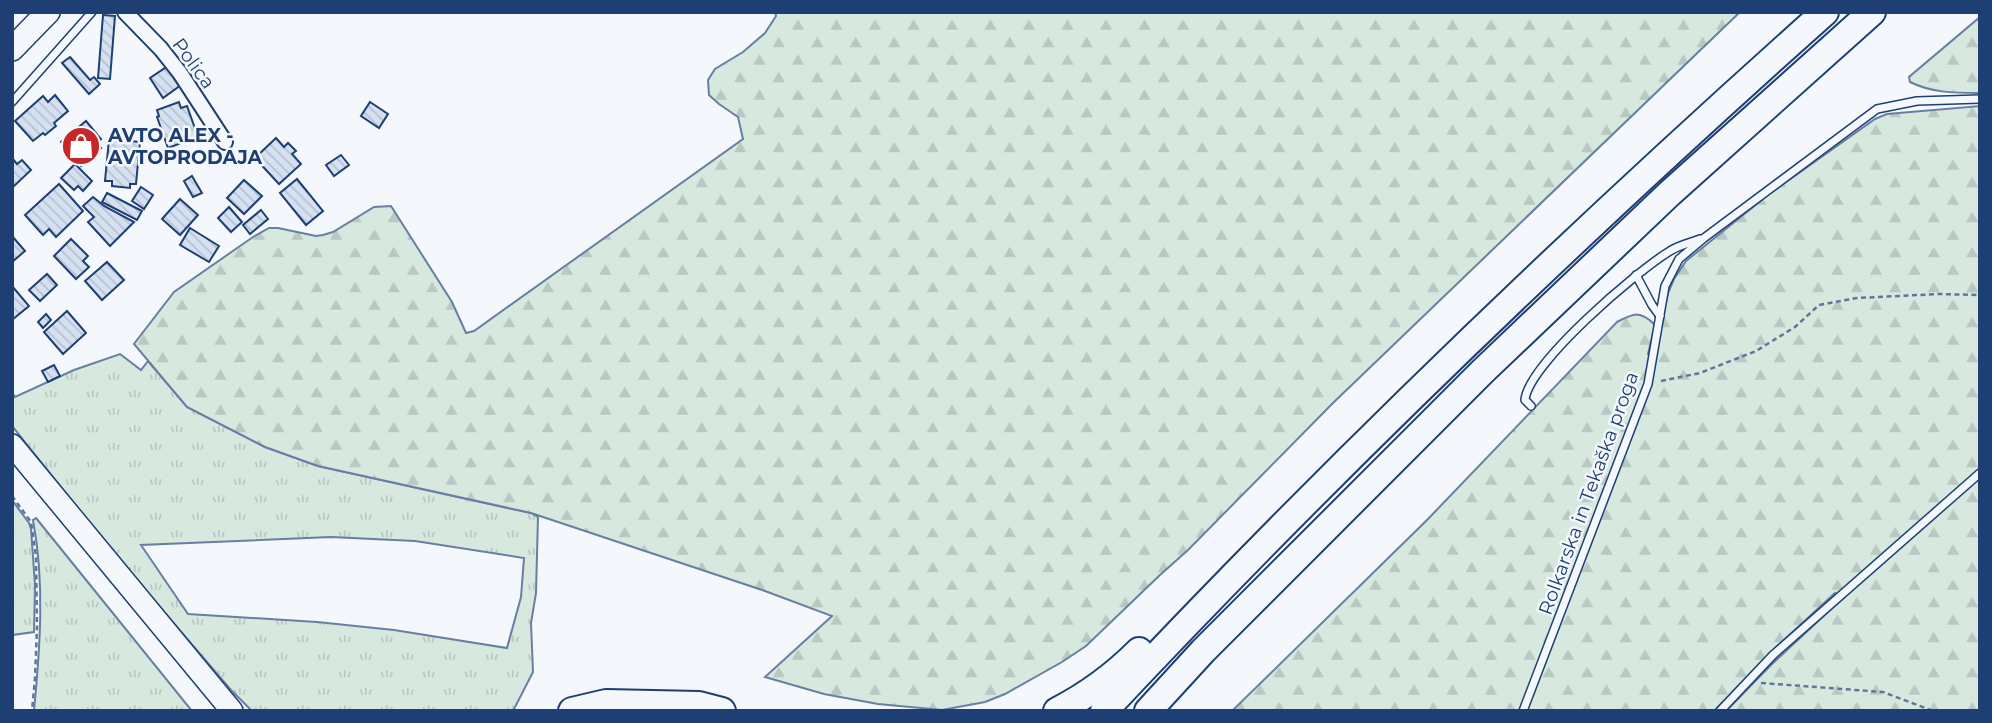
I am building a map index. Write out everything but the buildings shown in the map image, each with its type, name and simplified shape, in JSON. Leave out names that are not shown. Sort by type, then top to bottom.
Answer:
[{"type":"highway","points":[[1104,711],[1379,429],[1631,188],[1825,12]]},
{"type":"highway","points":[[1147,711],[1213,641],[1483,370],[1670,193],[1872,12]]},
{"type":"highway","points":[[1057,711],[1083,697],[1139,651],[1176,635]]},
{"type":"highway","points":[[572,711],[606,703],[661,707],[699,705],[722,711]]},
{"type":"main road","points":[[12,49],[48,12]]},
{"type":"main road","points":[[12,445],[232,711]]},
{"type":"street","name":"Polica","points":[[125,12],[180,73],[225,142]]},
{"type":"lane","points":[[12,102],[92,12]]},
{"type":"lane","name":"Rolkarska in Tekaška proga","points":[[1523,711],[1648,384],[1665,286],[1679,259],[1877,109],[1917,101],[1980,99]]},
{"type":"lane","points":[[1531,406],[1525,396],[1545,365],[1592,313],[1636,275],[1672,249],[1704,238]]},
{"type":"lane","points":[[1636,275],[1660,316]]},
{"type":"lane","points":[[1720,711],[1773,655],[1980,473]]},
{"type":"path","points":[[1648,384],[1700,373],[1756,351],[1795,327],[1819,305],[1857,298],[1980,295]]},
{"type":"path","points":[[12,496],[31,522],[36,556],[37,627],[32,711]]},
{"type":"path","points":[[1747,682],[1883,692],[1933,711]]},
{"type":"green space","points":[[775,12],[1740,12],[1333,403],[1188,550],[1086,646],[1005,694],[985,702],[942,710],[878,704],[824,694],[765,677],[832,616],[531,513],[318,466],[265,447],[187,407],[134,344],[174,292],[269,228],[323,235],[333,232],[374,207],[391,206],[452,302],[466,333],[474,331],[743,139],[738,117],[709,95],[708,80],[715,69],[743,52],[765,33],[776,16]]},
{"type":"green space","points":[[1980,17],[1980,93],[1935,90],[1910,82],[1909,77]]},
{"type":"green space","points":[[1980,106],[1980,711],[1726,711],[1841,600],[1835,593],[1773,650],[1714,711],[1232,711],[1427,520],[1617,322],[1637,314],[1655,325],[1648,354],[1654,357],[1668,293],[1686,261],[1768,195],[1875,119],[1887,114]]},
{"type":"green space","points":[[120,354],[141,370],[148,361],[187,407],[265,447],[318,466],[531,513],[538,517],[536,593],[531,623],[533,672],[513,711],[252,711],[121,562],[12,426],[12,392],[15,397],[74,370]],"holes":[[[331,537],[415,541],[524,558],[521,597],[507,648],[394,630],[188,614],[141,545]]]},
{"type":"green space","points":[[12,500],[31,529],[35,585],[34,632],[12,635]]},
{"type":"green space","points":[[36,518],[192,711],[34,711],[40,616],[39,568],[33,520]]},
{"type":"place","name":"AVTO ALEX - AVTOPRODAJA","points":[[81,146]]}]
